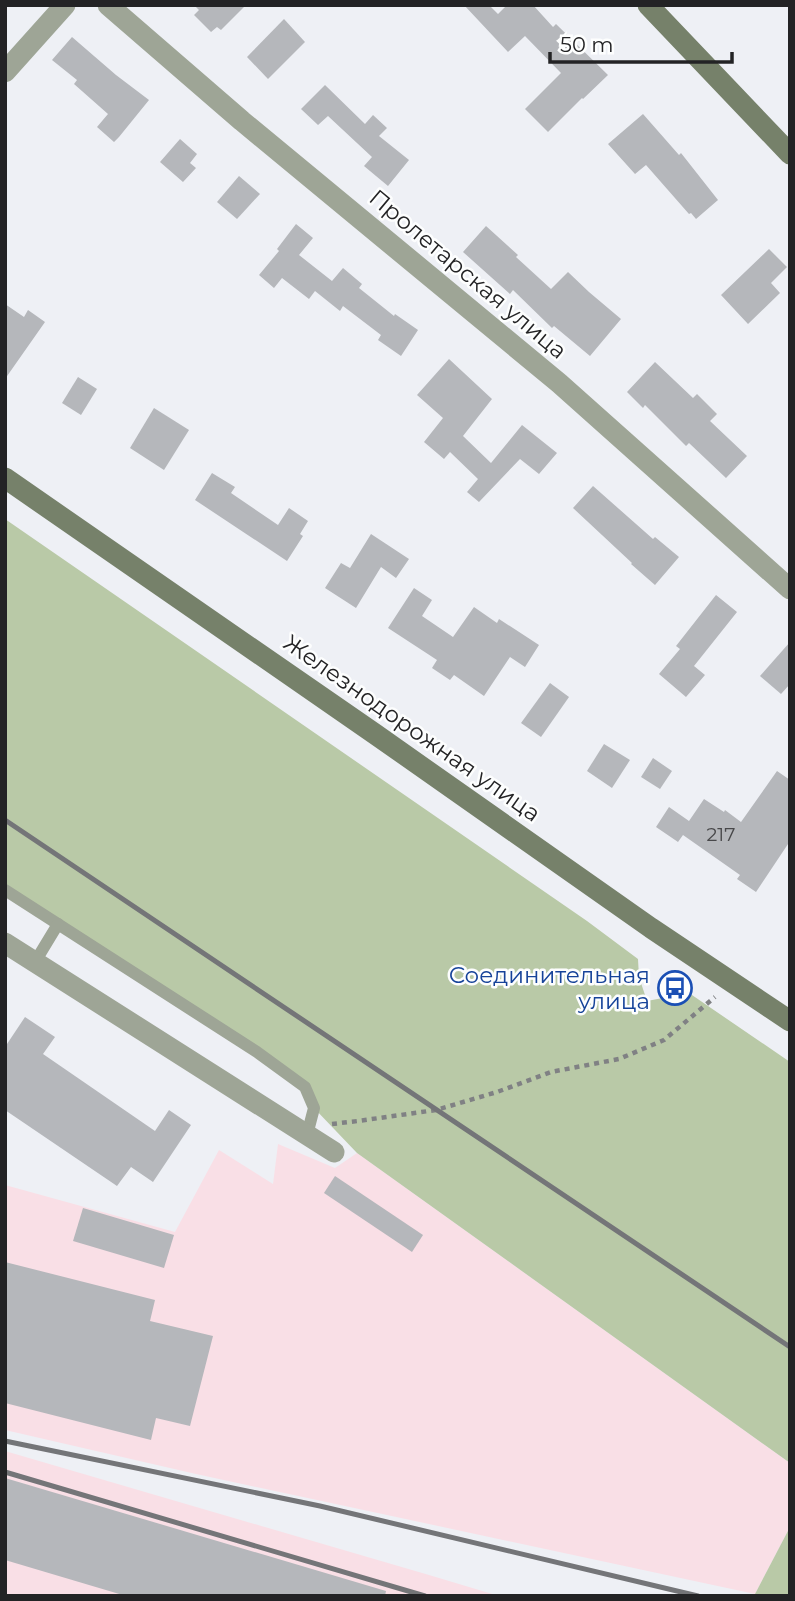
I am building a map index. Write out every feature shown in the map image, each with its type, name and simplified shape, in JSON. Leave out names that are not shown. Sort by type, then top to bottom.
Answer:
[{"type":"street","points":[[5,72],[65,5]]},
{"type":"street","name":"Пролетарская улица","points":[[108,5],[242,121],[559,383],[790,589]]},
{"type":"street","points":[[648,5],[790,154]]},
{"type":"street","name":"Железнодорожная улица","points":[[5,478],[651,928],[733,983],[786,1011]]},
{"type":"street","points":[[5,943],[308,1130],[334,1152]]},
{"type":"lane","points":[[5,890],[257,1052],[305,1087],[314,1108],[308,1130]]},
{"type":"lane","points":[[35,962],[58,924]]},
{"type":"path","points":[[308,1130],[436,1110],[551,1072],[619,1059],[664,1040],[733,983]]},
{"type":"shaded area","points":[[278,1144],[335,1168],[357,1153],[790,1463],[790,1527],[755,1594],[196,1474],[5,1430],[5,1185],[175,1232],[219,1150],[273,1184]]},
{"type":"shaded area","points":[[5,1451],[429,1575],[499,1596],[5,1596]]},
{"type":"green space","points":[[5,519],[638,959],[639,977],[647,1001],[689,993],[790,1062],[790,1463],[357,1153],[314,1108],[305,1087],[5,890]]},
{"type":"green space","points":[[790,1527],[790,1596],[755,1596],[755,1594]]},
{"type":"building","points":[[194,5],[246,5],[221,30],[217,27],[211,32],[194,15],[199,10]]},
{"type":"building","points":[[464,5],[489,5],[498,14],[507,5],[533,5],[553,27],[556,24],[608,75],[548,132],[525,109],[561,73],[525,36],[508,52]]},
{"type":"building","points":[[284,19],[305,42],[268,79],[247,57]]},
{"type":"building","points":[[72,37],[149,100],[114,142],[97,127],[108,114],[74,84],[77,80],[52,60]]},
{"type":"building","points":[[325,85],[365,124],[373,115],[387,128],[379,136],[409,160],[388,186],[364,166],[372,157],[328,116],[318,125],[301,109]]},
{"type":"building","points":[[643,114],[679,155],[681,153],[718,200],[696,219],[646,165],[635,174],[608,144]]},
{"type":"building","points":[[180,139],[197,154],[190,163],[196,168],[183,182],[160,162]]},
{"type":"building","points":[[239,176],[260,194],[237,219],[217,202]]},
{"type":"building","points":[[296,224],[313,238],[299,255],[332,281],[343,268],[362,284],[359,288],[394,316],[395,314],[418,330],[401,356],[378,340],[381,335],[343,306],[340,311],[315,291],[309,299],[282,278],[274,288],[259,275]]},
{"type":"building","points":[[486,226],[551,289],[568,272],[621,319],[590,356],[554,326],[552,328],[513,290],[510,294],[463,252]]},
{"type":"building","points":[[769,249],[787,267],[771,283],[780,293],[748,324],[721,295]]},
{"type":"building","points":[[5,304],[24,317],[28,310],[45,322],[5,379]]},
{"type":"building","points":[[449,359],[492,399],[463,436],[491,463],[522,425],[557,453],[539,474],[520,459],[479,502],[467,492],[478,479],[450,452],[444,459],[424,442],[443,418],[417,395]]},
{"type":"building","points":[[655,362],[693,398],[697,394],[717,414],[710,421],[747,456],[726,478],[689,443],[686,446],[645,405],[643,408],[627,392]]},
{"type":"building","points":[[78,377],[97,389],[81,415],[62,403]]},
{"type":"building","points":[[154,408],[189,430],[164,470],[130,448]]},
{"type":"building","points":[[212,473],[235,487],[231,493],[278,525],[289,508],[308,521],[300,534],[303,536],[287,561],[195,500]]},
{"type":"building","points":[[593,486],[653,539],[655,537],[679,557],[655,585],[573,508]]},
{"type":"building","points":[[371,534],[409,559],[396,578],[381,567],[356,608],[325,588],[341,563],[350,568]]},
{"type":"building","points":[[414,588],[432,600],[422,616],[453,637],[474,607],[497,623],[499,619],[539,645],[525,667],[510,657],[484,696],[454,675],[450,680],[432,668],[437,660],[388,628]]},
{"type":"building","points":[[716,595],[737,612],[694,666],[705,675],[686,697],[659,674],[680,649],[676,646]]},
{"type":"building","points":[[790,642],[790,684],[781,694],[760,676]]},
{"type":"building","points":[[550,683],[569,697],[541,737],[521,723]]},
{"type":"building","points":[[604,744],[630,760],[612,788],[587,771]]},
{"type":"building","points":[[653,758],[672,771],[660,789],[641,777]]},
{"type":"building","points":[[777,771],[790,780],[790,841],[756,892],[737,879],[740,875],[683,835],[678,842],[656,827],[669,807],[689,821],[704,799],[741,822]]},
{"type":"building","points":[[25,1017],[55,1037],[43,1054],[155,1131],[169,1110],[191,1125],[153,1182],[131,1167],[117,1186],[5,1110],[5,1047]]},
{"type":"building","points":[[335,1176],[423,1235],[412,1252],[324,1193]]},
{"type":"building","points":[[83,1208],[174,1235],[164,1268],[73,1241]]},
{"type":"building","points":[[5,1262],[155,1300],[150,1321],[213,1336],[190,1426],[156,1418],[151,1440],[5,1403]]},
{"type":"building","points":[[5,1478],[386,1591],[385,1596],[126,1596],[5,1560]]},
{"type":"railway","points":[[5,820],[790,1347]]},
{"type":"railway","points":[[5,1441],[320,1506],[698,1596]]},
{"type":"railway","points":[[5,1472],[425,1596]]},
{"type":"place","name":"Соединительная улица","points":[[675,988]]}]
